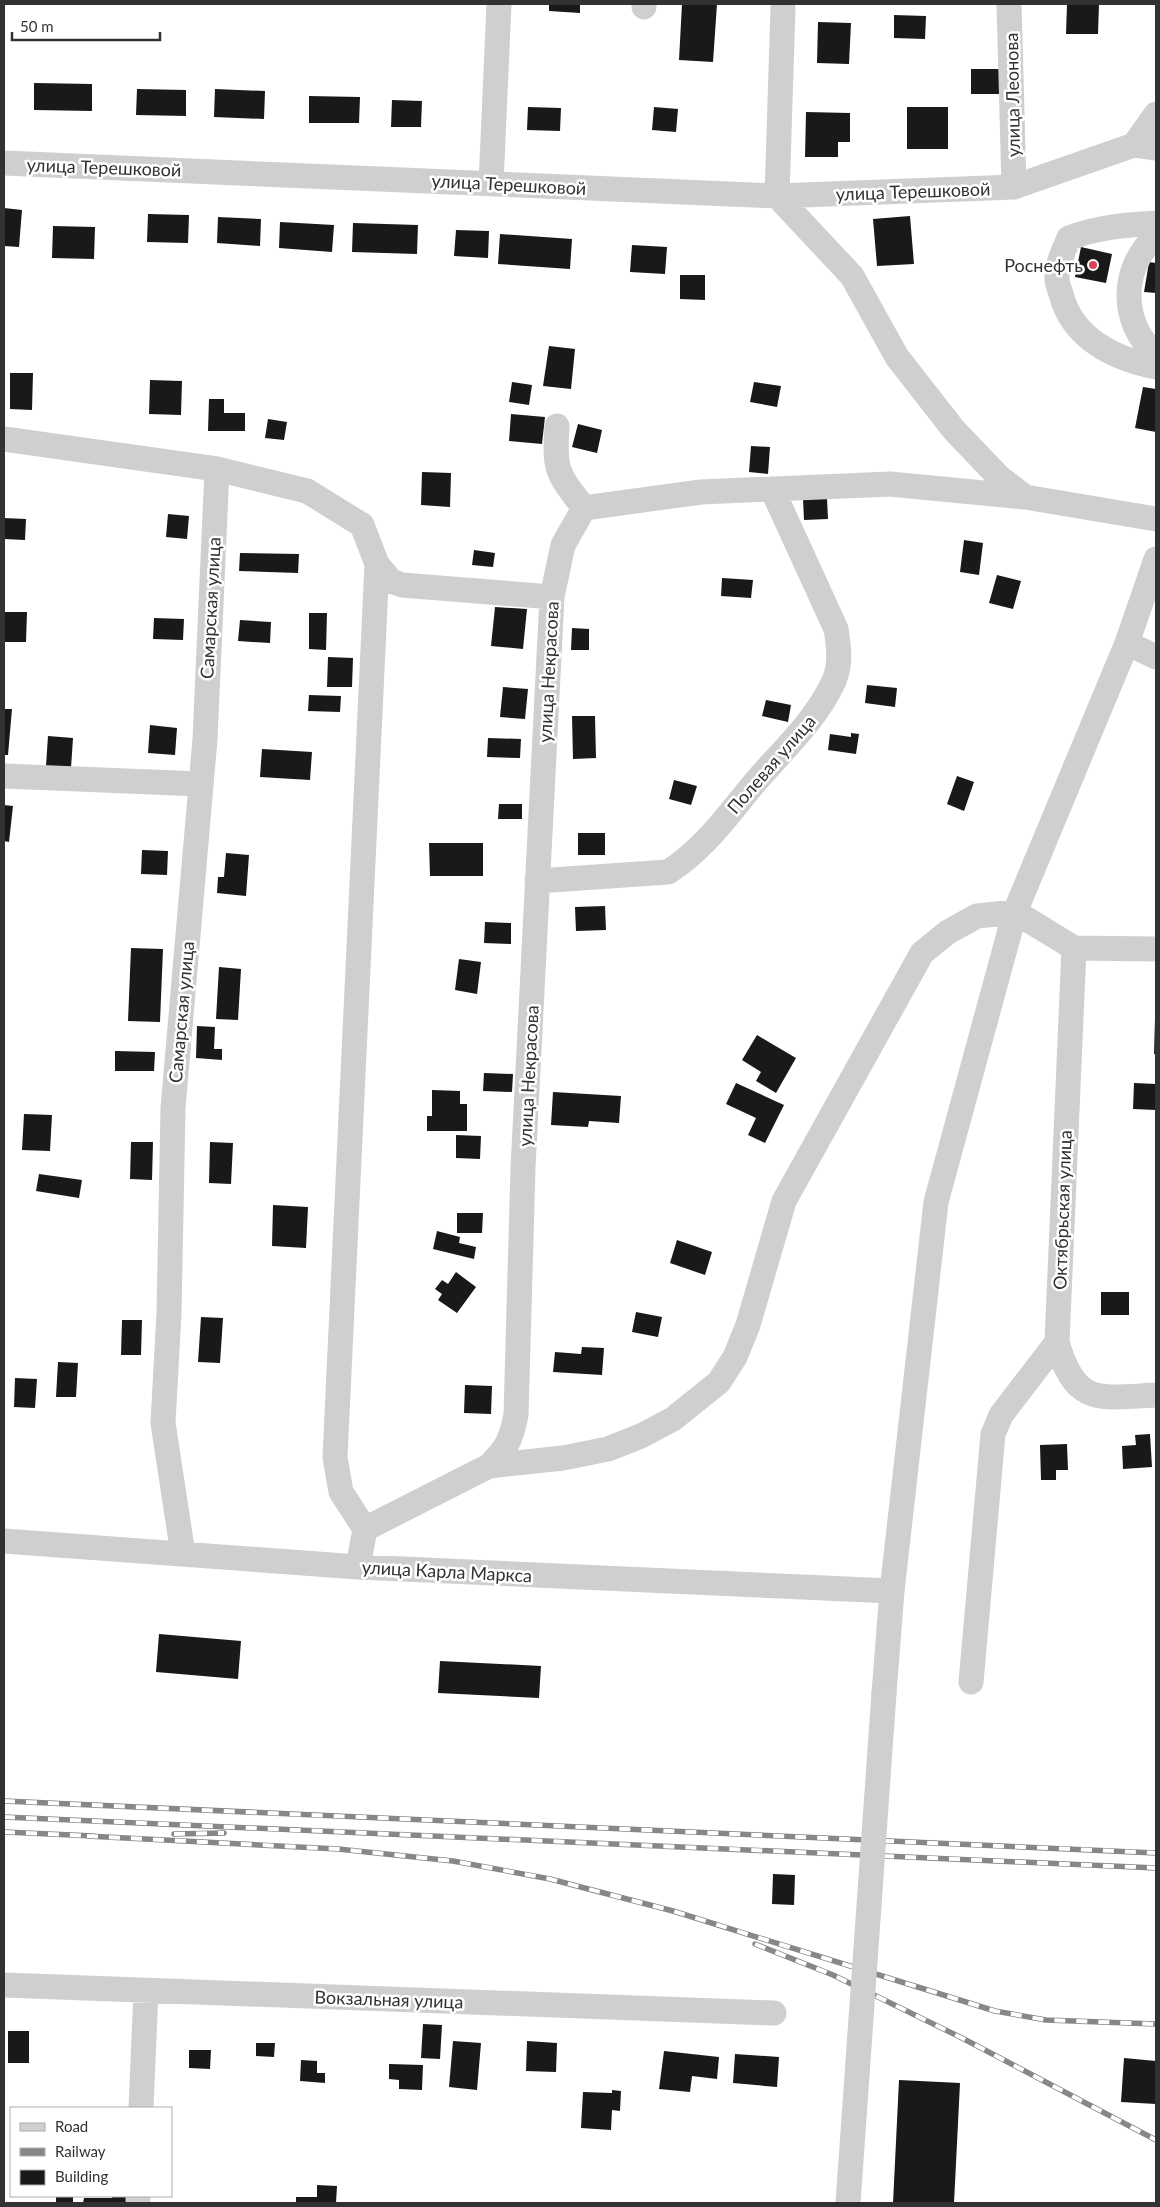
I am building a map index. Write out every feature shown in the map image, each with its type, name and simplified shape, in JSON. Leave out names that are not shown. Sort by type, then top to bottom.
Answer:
[{"type":"street","points":[[490,184],[499,4]]},
{"type":"street","name":"улица Леонова","points":[[1009,4],[1014,187]]},
{"type":"street","points":[[783,8],[777,196],[852,276],[897,357],[954,430],[999,477],[1025,496]]},
{"type":"street","points":[[1145,146],[1156,114]]},
{"type":"street","name":"улица Терешковой","points":[[4,163],[777,196],[1014,187],[1145,146]]},
{"type":"street","points":[[1156,223],[1119,225],[1088,231],[1069,238],[1060,257],[1056,276],[1064,306],[1075,326],[1093,343],[1133,362],[1156,367]]},
{"type":"street","points":[[1156,236],[1144,247],[1128,281],[1132,319],[1144,343],[1156,355]]},
{"type":"street","points":[[557,426],[555,458],[561,478],[584,508],[701,492],[890,484],[1025,496],[1156,519]]},
{"type":"street","points":[[4,439],[217,469],[307,491],[362,525],[378,564],[391,581],[402,585],[552,597]]},
{"type":"street","name":"Самарская улица","points":[[183,1554],[163,1423],[169,1313],[173,1108],[201,784],[217,469]]},
{"type":"street","name":"Полевая улица","points":[[537,881],[668,872],[685,861],[707,839],[811,720],[834,680],[840,654],[836,629],[772,489]]},
{"type":"street","name":"улица Некрасова","points":[[365,1529],[489,1466],[505,1450],[512,1434],[516,1415],[523,1168],[552,597],[563,545],[584,508]]},
{"type":"street","points":[[848,2203],[892,1592],[936,1202],[1015,912],[1127,643],[1156,559]]},
{"type":"street","points":[[358,1567],[365,1529],[341,1492],[335,1457],[378,564]]},
{"type":"street","points":[[1127,643],[1156,657]]},
{"type":"street","points":[[4,776],[201,784]]},
{"type":"street","points":[[489,1466],[564,1458],[608,1449],[641,1436],[673,1419],[720,1382],[735,1357],[748,1325],[784,1201],[922,954],[948,932],[977,916],[1015,912],[1074,948],[1156,949]]},
{"type":"street","name":"Октябрьская улица","points":[[1074,948],[1057,1342],[1064,1368],[1079,1388],[1102,1397],[1156,1395]]},
{"type":"street","points":[[971,1682],[994,1434],[1001,1415],[1057,1342]]},
{"type":"street","name":"улица Карла Маркса","points":[[4,1541],[358,1567],[892,1592]]},
{"type":"street","name":"Вокзальная улица","points":[[4,1985],[774,2013]]},
{"type":"street","points":[[141,2107],[146,1991]]},
{"type":"building","points":[[549,4],[580,4],[580,13],[549,11]]},
{"type":"building","points":[[682,4],[717,4],[713,62],[679,60]]},
{"type":"building","points":[[1067,4],[1099,4],[1098,34],[1066,34]]},
{"type":"building","points":[[894,15],[926,16],[925,39],[894,38]]},
{"type":"building","points":[[818,22],[851,23],[849,64],[817,63]]},
{"type":"building","points":[[971,69],[1001,69],[1001,94],[971,94]]},
{"type":"building","points":[[34,83],[92,84],[92,111],[34,110]]},
{"type":"building","points":[[137,89],[186,90],[186,116],[136,115]]},
{"type":"building","points":[[215,89],[265,91],[264,119],[214,117]]},
{"type":"building","points":[[309,96],[360,97],[359,123],[309,123]]},
{"type":"building","points":[[392,100],[422,101],[421,127],[391,127]]},
{"type":"building","points":[[528,107],[561,108],[560,131],[527,130]]},
{"type":"building","points":[[654,107],[678,109],[676,132],[652,130]]},
{"type":"building","points":[[907,107],[948,107],[948,149],[907,149]]},
{"type":"building","points":[[806,112],[850,113],[850,142],[838,142],[838,157],[805,157]]},
{"type":"building","points":[[4,208],[22,210],[19,247],[4,246]]},
{"type":"building","points":[[148,214],[189,215],[188,243],[147,242]]},
{"type":"building","points":[[910,216],[914,264],[877,266],[873,219]]},
{"type":"building","points":[[218,217],[261,219],[260,246],[217,243]]},
{"type":"building","points":[[280,222],[334,225],[332,252],[279,248]]},
{"type":"building","points":[[353,223],[418,225],[417,254],[352,252]]},
{"type":"building","points":[[53,226],[95,227],[94,259],[52,258]]},
{"type":"building","points":[[456,230],[489,231],[488,258],[454,256]]},
{"type":"building","points":[[500,234],[572,239],[570,269],[498,264]]},
{"type":"building","points":[[632,245],[667,247],[665,274],[630,272]]},
{"type":"building","name":"Роснефть","points":[[1081,247],[1112,254],[1106,283],[1075,277]]},
{"type":"building","points":[[1149,262],[1156,263],[1156,293],[1144,292]]},
{"type":"building","points":[[680,275],[705,275],[705,300],[680,299]]},
{"type":"building","points":[[549,346],[575,349],[571,389],[543,386]]},
{"type":"building","points":[[10,373],[33,373],[32,410],[10,409]]},
{"type":"building","points":[[150,380],[182,381],[181,415],[149,414]]},
{"type":"building","points":[[512,382],[532,385],[529,405],[509,402]]},
{"type":"building","points":[[754,382],[781,386],[777,407],[750,402]]},
{"type":"building","points":[[1143,387],[1156,389],[1156,432],[1135,428]]},
{"type":"building","points":[[209,399],[224,399],[224,413],[245,413],[245,431],[208,431]]},
{"type":"building","points":[[511,414],[545,417],[542,444],[509,441]]},
{"type":"building","points":[[268,419],[287,422],[284,440],[265,438]]},
{"type":"building","points":[[578,424],[602,430],[597,453],[572,447]]},
{"type":"building","points":[[751,446],[770,447],[768,474],[749,472]]},
{"type":"building","points":[[422,472],[451,473],[450,507],[421,505]]},
{"type":"building","points":[[827,498],[828,519],[804,520],[803,499]]},
{"type":"building","points":[[168,514],[189,516],[187,539],[166,537]]},
{"type":"building","points":[[4,518],[26,519],[25,540],[4,539]]},
{"type":"building","points":[[964,540],[983,543],[979,575],[960,572]]},
{"type":"building","points":[[474,550],[495,553],[493,567],[472,565]]},
{"type":"building","points":[[240,553],[299,554],[298,573],[239,571]]},
{"type":"building","points":[[997,575],[1021,581],[1013,609],[989,603]]},
{"type":"building","points":[[722,578],[753,580],[751,598],[721,596]]},
{"type":"building","points":[[495,607],[527,609],[523,649],[491,646]]},
{"type":"building","points":[[4,612],[27,612],[26,642],[4,642]]},
{"type":"building","points":[[309,613],[327,613],[326,650],[309,649]]},
{"type":"building","points":[[154,618],[184,619],[183,640],[153,639]]},
{"type":"building","points":[[240,620],[271,622],[270,643],[238,641]]},
{"type":"building","points":[[572,628],[589,629],[589,650],[571,650]]},
{"type":"building","points":[[328,657],[353,658],[352,687],[327,687]]},
{"type":"building","points":[[867,685],[897,688],[895,707],[865,703]]},
{"type":"building","points":[[503,687],[528,689],[525,719],[500,717]]},
{"type":"building","points":[[309,695],[341,696],[340,712],[308,711]]},
{"type":"building","points":[[766,700],[791,705],[788,722],[762,716]]},
{"type":"building","points":[[4,709],[12,709],[8,755],[4,755]]},
{"type":"building","points":[[572,716],[595,716],[596,758],[573,759]]},
{"type":"building","points":[[150,725],[177,728],[175,755],[148,753]]},
{"type":"building","points":[[851,733],[859,734],[856,754],[828,750],[830,734],[851,737]]},
{"type":"building","points":[[48,736],[73,738],[71,768],[46,766]]},
{"type":"building","points":[[488,738],[521,739],[520,758],[487,757]]},
{"type":"building","points":[[262,749],[312,752],[310,780],[260,777]]},
{"type":"building","points":[[957,776],[974,782],[964,811],[947,804]]},
{"type":"building","points":[[674,780],[697,786],[691,805],[669,799]]},
{"type":"building","points":[[499,804],[522,804],[522,819],[498,819]]},
{"type":"building","points":[[4,805],[13,806],[9,842],[4,841]]},
{"type":"building","points":[[578,833],[605,833],[605,855],[578,855]]},
{"type":"building","points":[[429,843],[483,843],[483,876],[430,876]]},
{"type":"building","points":[[142,850],[168,851],[167,875],[141,874]]},
{"type":"building","points":[[226,853],[249,855],[246,896],[217,893],[218,877],[224,877]]},
{"type":"building","points":[[605,906],[606,930],[576,931],[575,907]]},
{"type":"building","points":[[485,922],[511,923],[511,944],[484,943]]},
{"type":"building","points":[[131,948],[163,949],[160,1022],[128,1021]]},
{"type":"building","points":[[459,959],[481,962],[477,994],[455,990]]},
{"type":"building","points":[[219,967],[241,969],[238,1020],[216,1019]]},
{"type":"building","points":[[1155,1018],[1156,1054],[1154,1054]]},
{"type":"building","points":[[197,1026],[215,1027],[214,1049],[222,1049],[222,1060],[196,1058]]},
{"type":"building","points":[[757,1035],[796,1058],[776,1093],[756,1081],[761,1072],[742,1060]]},
{"type":"building","points":[[115,1051],[155,1052],[154,1071],[115,1071]]},
{"type":"building","points":[[484,1073],[513,1074],[512,1092],[483,1091]]},
{"type":"building","points":[[736,1083],[784,1105],[765,1143],[748,1135],[756,1118],[726,1104]]},
{"type":"building","points":[[1134,1083],[1156,1084],[1156,1110],[1133,1109]]},
{"type":"building","points":[[432,1090],[460,1091],[460,1104],[467,1104],[467,1131],[427,1131],[427,1116],[432,1116]]},
{"type":"building","points":[[553,1092],[621,1096],[619,1123],[589,1121],[588,1127],[551,1125]]},
{"type":"building","points":[[24,1114],[52,1115],[50,1151],[22,1150]]},
{"type":"building","points":[[456,1135],[481,1136],[480,1159],[456,1158]]},
{"type":"building","points":[[131,1142],[153,1142],[152,1180],[130,1179]]},
{"type":"building","points":[[210,1142],[233,1143],[231,1184],[209,1183]]},
{"type":"building","points":[[39,1174],[82,1180],[79,1198],[36,1191]]},
{"type":"building","points":[[273,1205],[308,1207],[306,1248],[272,1246]]},
{"type":"building","points":[[457,1213],[483,1213],[482,1233],[457,1233]]},
{"type":"building","points":[[437,1231],[460,1237],[459,1243],[476,1247],[474,1259],[433,1249]]},
{"type":"building","points":[[677,1240],[712,1252],[705,1275],[670,1263]]},
{"type":"building","points":[[456,1272],[476,1287],[457,1313],[438,1300],[442,1294],[435,1289],[442,1280],[448,1284]]},
{"type":"building","points":[[1101,1292],[1129,1292],[1129,1315],[1101,1315]]},
{"type":"building","points":[[636,1312],[662,1317],[658,1337],[632,1332]]},
{"type":"building","points":[[201,1317],[223,1318],[220,1363],[198,1362]]},
{"type":"building","points":[[122,1320],[142,1320],[141,1355],[121,1355]]},
{"type":"building","points":[[582,1347],[604,1348],[602,1375],[553,1372],[555,1352],[581,1354]]},
{"type":"building","points":[[58,1362],[78,1363],[76,1397],[56,1397]]},
{"type":"building","points":[[15,1378],[37,1379],[35,1408],[14,1407]]},
{"type":"building","points":[[465,1385],[492,1386],[491,1414],[464,1413]]},
{"type":"building","points":[[1150,1434],[1152,1467],[1123,1469],[1122,1446],[1136,1445],[1135,1435]]},
{"type":"building","points":[[1067,1444],[1068,1470],[1056,1470],[1056,1480],[1041,1480],[1040,1445]]},
{"type":"building","points":[[159,1634],[241,1641],[238,1679],[156,1672]]},
{"type":"building","points":[[440,1661],[541,1666],[539,1698],[438,1693]]},
{"type":"building","points":[[773,1874],[795,1875],[794,1905],[772,1904]]},
{"type":"building","points":[[423,2024],[442,2025],[440,2059],[421,2058]]},
{"type":"building","points":[[8,2031],[29,2031],[29,2063],[8,2063]]},
{"type":"building","points":[[453,2041],[481,2043],[477,2090],[449,2087]]},
{"type":"building","points":[[527,2041],[557,2043],[556,2072],[526,2071]]},
{"type":"building","points":[[256,2043],[275,2043],[274,2057],[256,2056]]},
{"type":"building","points":[[189,2050],[211,2050],[210,2069],[189,2068]]},
{"type":"building","points":[[664,2051],[719,2057],[717,2079],[692,2076],[690,2092],[659,2089]]},
{"type":"building","points":[[735,2054],[779,2057],[777,2087],[733,2083]]},
{"type":"building","points":[[1124,2058],[1156,2061],[1156,2104],[1121,2102]]},
{"type":"building","points":[[301,2060],[317,2061],[317,2073],[325,2073],[325,2083],[300,2081]]},
{"type":"building","points":[[389,2064],[423,2065],[422,2090],[399,2089],[399,2080],[389,2079]]},
{"type":"building","points":[[899,2080],[960,2083],[954,2203],[893,2203]]},
{"type":"building","points":[[612,2090],[621,2091],[620,2111],[612,2110],[611,2130],[581,2128],[583,2092],[612,2093]]},
{"type":"building","points":[[317,2185],[337,2186],[336,2203],[296,2203],[296,2197],[317,2197]]},
{"type":"building","points":[[56,2197],[73,2197],[73,2203],[56,2203]]},
{"type":"building","points":[[134,2197],[134,2203],[83,2203],[84,2198]]},
{"type":"railway","points":[[4,1801],[1156,1853]]},
{"type":"railway","points":[[4,1817],[1156,1868]]},
{"type":"railway","points":[[4,1832],[94,1836]]},
{"type":"railway","points":[[174,1834],[224,1833]]},
{"type":"railway","points":[[87,1836],[338,1849],[453,1861],[550,1879],[673,1911],[995,2011],[1046,2020],[1156,2024]]},
{"type":"railway","points":[[755,1944],[833,1975],[962,2038],[1156,2140]]},
{"type":"place","name":"Роснефть","points":[[1093,265]]}]
